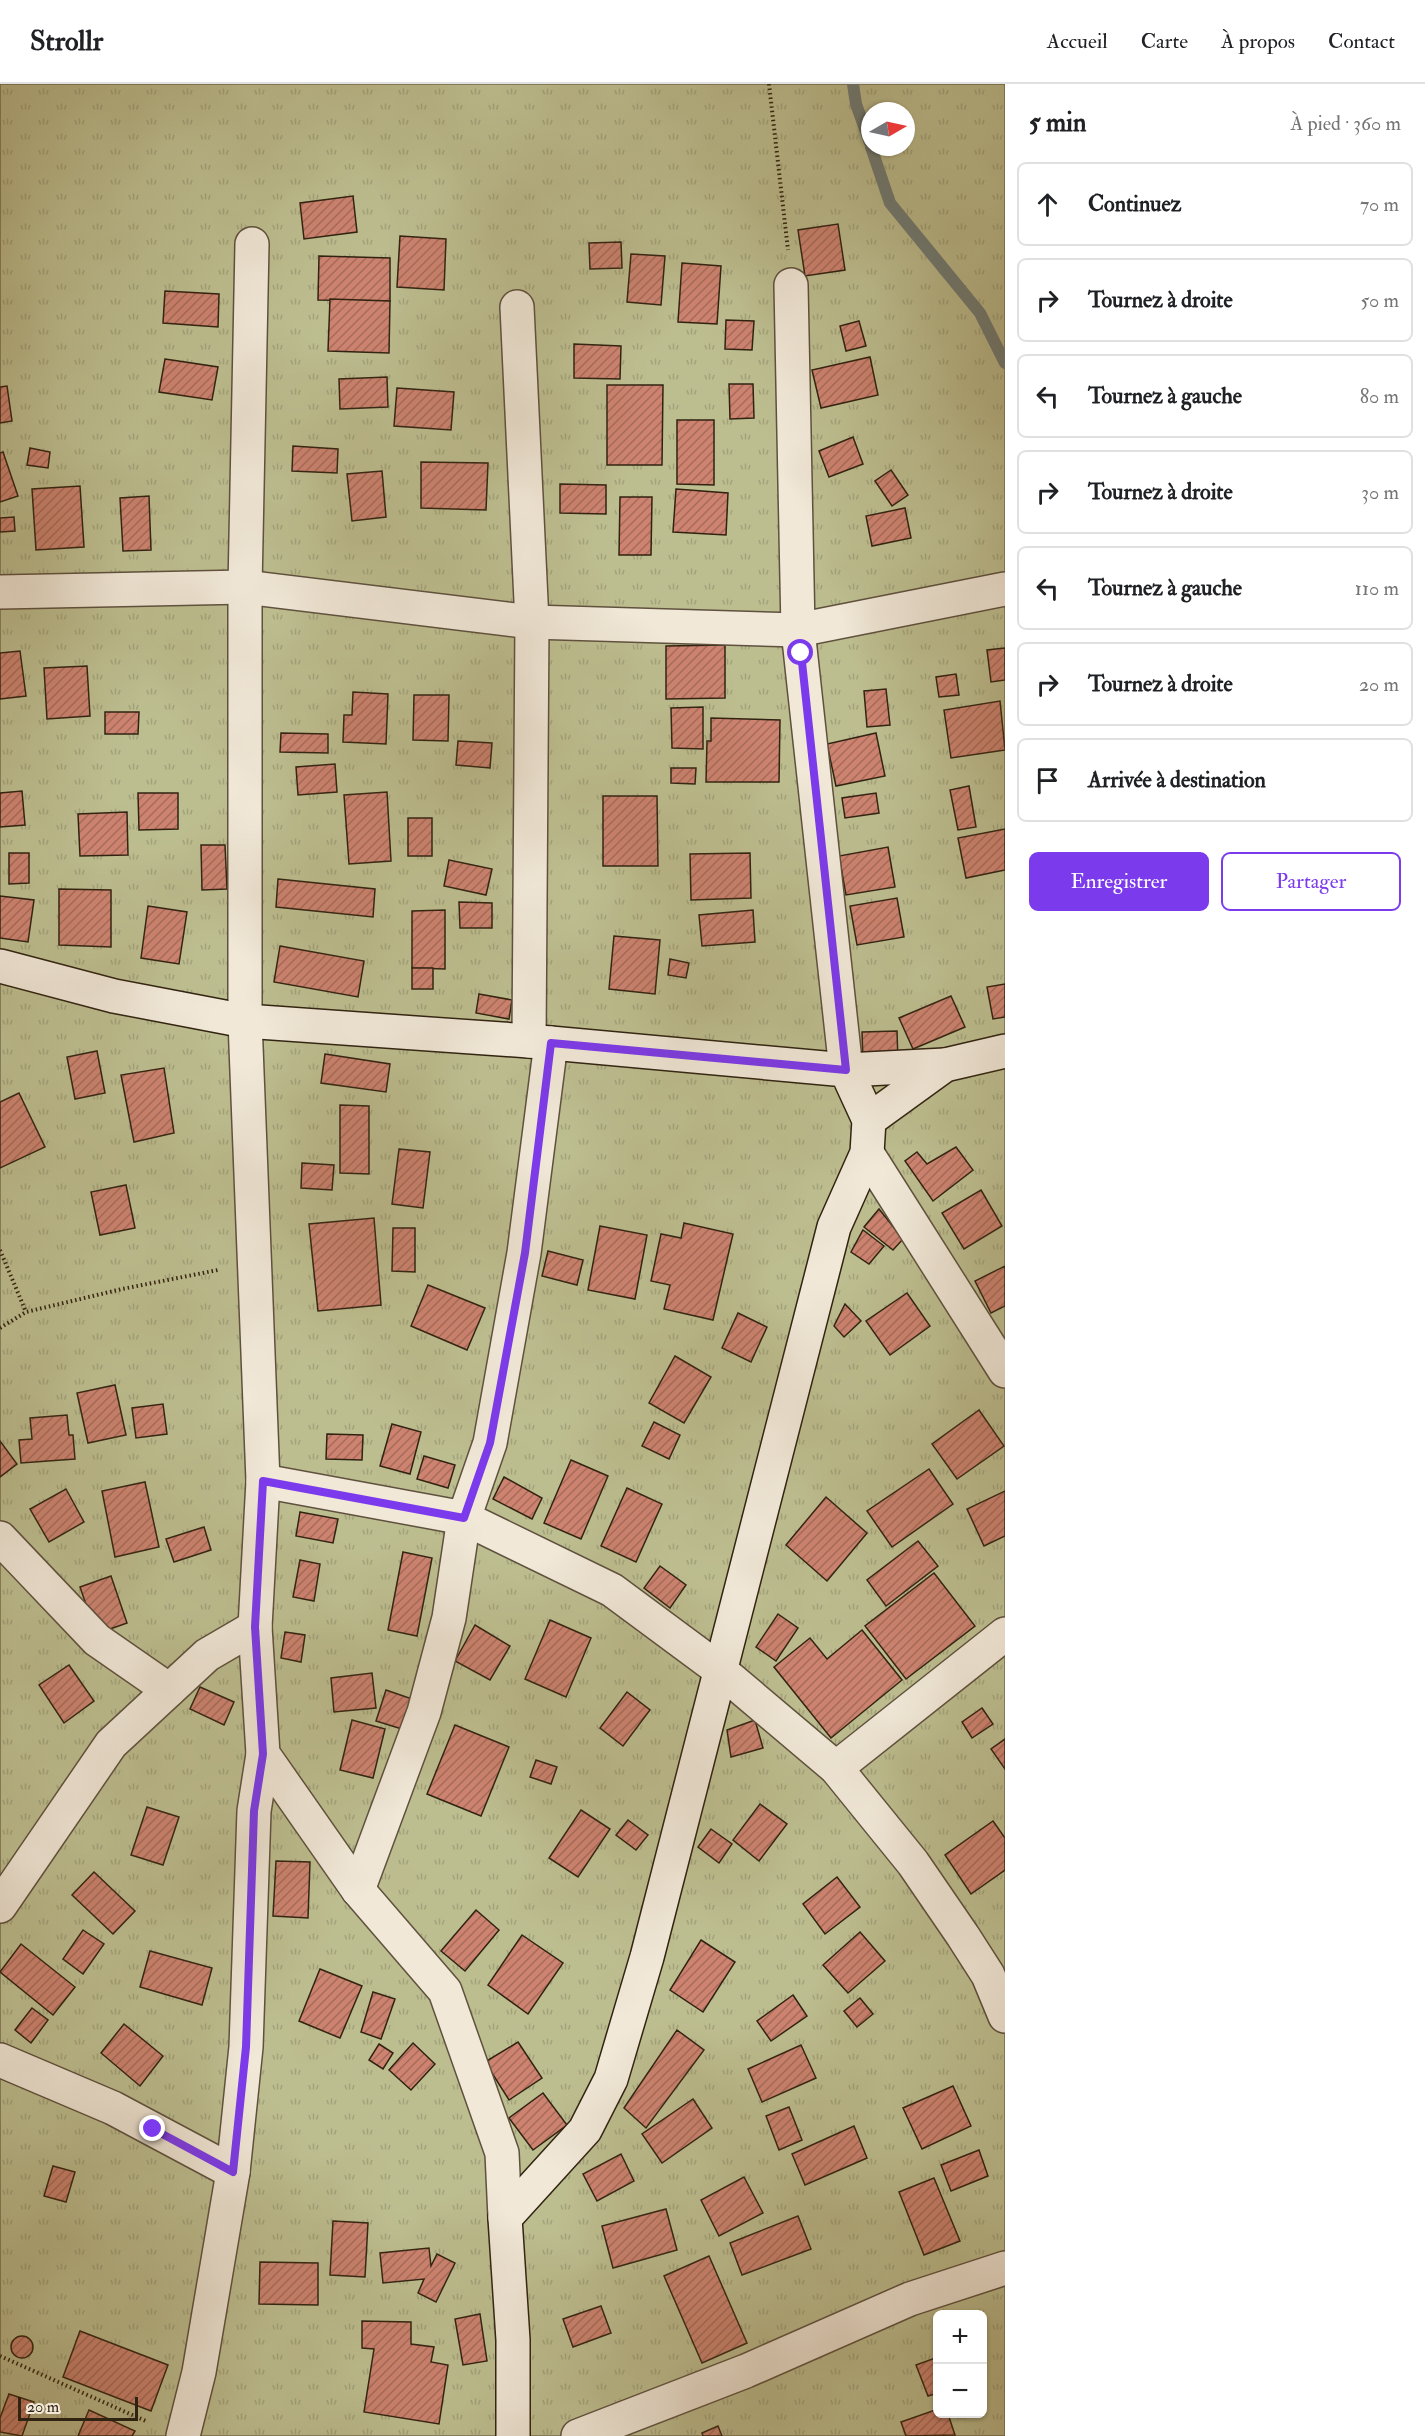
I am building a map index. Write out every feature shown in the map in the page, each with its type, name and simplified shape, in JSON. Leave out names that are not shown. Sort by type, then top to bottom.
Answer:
[{"type":"street","points":[[171,2431],[199,2372],[233,2172],[246,2047],[254,1811],[263,1754],[255,1627],[263,1481],[244,1021],[245,587],[252,244]]},
{"type":"street","points":[[505,2218],[585,2130],[611,2079],[647,1956],[834,1227],[867,1153],[869,1120],[846,1070],[798,630],[791,285]]},
{"type":"street","points":[[358,1890],[424,1712],[449,1618],[464,1518],[490,1443],[525,1253],[540,1042],[532,622],[517,307]]},
{"type":"street","points":[[0,592],[245,587],[532,622],[798,630],[1005,589]]},
{"type":"street","points":[[0,966],[114,996],[244,1021],[540,1042],[846,1070],[945,1065],[1005,1051]]},
{"type":"street","points":[[869,1120],[945,1065]]},
{"type":"street","points":[[867,1153],[1005,1371]]},
{"type":"street","points":[[263,1481],[464,1518],[612,1590],[720,1670],[836,1768],[997,1970],[1005,2016]]},
{"type":"street","points":[[0,1538],[97,1640],[169,1690]]},
{"type":"street","points":[[0,1906],[111,1744],[207,1655],[255,1627]]},
{"type":"street","points":[[836,1768],[1005,1634]]},
{"type":"street","points":[[263,1754],[358,1890],[445,1991],[502,2153],[513,2340],[513,2436]]},
{"type":"street","points":[[0,2060],[113,2108],[233,2172]]},
{"type":"street","points":[[578,2436],[746,2372],[910,2299],[1005,2268]]},
{"type":"path","points":[[769,84],[784,200],[791,285]]},
{"type":"path","points":[[0,1250],[26,1312]]},
{"type":"path","points":[[0,1328],[26,1312],[122,1289],[254,1263]]},
{"type":"path","points":[[0,2356],[171,2431]]},
{"type":"green space","points":[[0,84],[1005,84],[1005,2436],[0,2436]]},
{"type":"building","points":[[353,196],[357,232],[304,239],[300,203]]},
{"type":"building","points":[[838,224],[845,270],[805,276],[798,230]]},
{"type":"building","points":[[400,236],[446,239],[444,290],[397,287]]},
{"type":"building","points":[[621,242],[622,268],[590,269],[589,243]]},
{"type":"building","points":[[631,254],[665,256],[661,305],[627,302]]},
{"type":"building","points":[[319,256],[390,258],[390,301],[318,300]]},
{"type":"building","points":[[682,263],[721,266],[717,324],[678,322]]},
{"type":"building","points":[[165,291],[219,294],[218,327],[163,323]]},
{"type":"building","points":[[330,299],[390,301],[389,353],[328,351]]},
{"type":"building","points":[[726,320],[754,321],[752,350],[725,349]]},
{"type":"building","points":[[859,321],[866,346],[846,351],[840,326]]},
{"type":"building","points":[[574,344],[621,346],[620,379],[574,378]]},
{"type":"building","points":[[870,357],[878,395],[821,408],[812,370]]},
{"type":"building","points":[[165,359],[218,367],[212,400],[159,392]]},
{"type":"building","points":[[387,377],[388,407],[340,409],[339,379]]},
{"type":"building","points":[[729,384],[753,384],[754,418],[730,419]]},
{"type":"building","points":[[607,385],[663,385],[662,465],[607,465]]},
{"type":"building","points":[[7,386],[12,421],[0,423],[0,387]]},
{"type":"building","points":[[397,388],[454,392],[451,430],[394,426]]},
{"type":"building","points":[[677,420],[714,420],[714,485],[677,484]]},
{"type":"building","points":[[853,437],[863,464],[829,477],[819,451]]},
{"type":"building","points":[[293,446],[338,449],[337,473],[292,471]]},
{"type":"building","points":[[30,448],[50,452],[48,468],[27,465]]},
{"type":"building","points":[[3,452],[18,496],[0,502],[0,453]]},
{"type":"building","points":[[421,462],[488,463],[486,510],[421,508]]},
{"type":"building","points":[[891,470],[908,495],[892,506],[875,481]]},
{"type":"building","points":[[382,471],[386,517],[352,521],[347,474]]},
{"type":"building","points":[[560,484],[606,485],[606,514],[560,513]]},
{"type":"building","points":[[80,486],[84,547],[36,550],[32,489]]},
{"type":"building","points":[[676,489],[728,493],[726,535],[673,532]]},
{"type":"building","points":[[149,496],[151,550],[123,551],[120,498]]},
{"type":"building","points":[[620,497],[652,497],[651,555],[619,555]]},
{"type":"building","points":[[905,508],[911,538],[872,546],[866,516]]},
{"type":"building","points":[[14,517],[15,531],[0,532],[0,518]]},
{"type":"building","points":[[725,645],[725,698],[666,699],[666,646]]},
{"type":"building","points":[[1005,648],[1005,680],[991,682],[987,650]]},
{"type":"building","points":[[20,651],[26,696],[0,699],[0,653]]},
{"type":"building","points":[[87,666],[90,716],[47,719],[44,668]]},
{"type":"building","points":[[956,674],[959,695],[939,697],[936,677]]},
{"type":"building","points":[[886,689],[890,725],[867,727],[864,691]]},
{"type":"building","points":[[353,692],[388,694],[386,744],[343,742],[344,715],[352,715]]},
{"type":"building","points":[[414,695],[449,695],[448,741],[413,740]]},
{"type":"building","points":[[1000,701],[1005,750],[951,758],[944,710]]},
{"type":"building","points":[[703,707],[703,749],[672,748],[671,708]]},
{"type":"building","points":[[105,712],[139,712],[138,734],[105,734]]},
{"type":"building","points":[[711,718],[780,720],[779,782],[706,782],[707,741],[711,741]]},
{"type":"building","points":[[281,733],[328,734],[328,753],[280,752]]},
{"type":"building","points":[[876,733],[885,776],[836,786],[827,744]]},
{"type":"building","points":[[458,741],[492,743],[490,768],[456,765]]},
{"type":"building","points":[[335,764],[337,792],[298,795],[296,767]]},
{"type":"building","points":[[671,768],[696,768],[695,784],[671,783]]},
{"type":"building","points":[[969,786],[976,827],[958,830],[950,790]]},
{"type":"building","points":[[22,791],[25,825],[0,827],[0,793]]},
{"type":"building","points":[[387,792],[391,861],[349,864],[344,795]]},
{"type":"building","points":[[138,793],[178,793],[178,829],[139,830]]},
{"type":"building","points":[[876,793],[879,813],[845,818],[842,798]]},
{"type":"building","points":[[603,796],[657,796],[658,866],[603,866]]},
{"type":"building","points":[[127,812],[128,855],[80,856],[78,814]]},
{"type":"building","points":[[408,818],[432,818],[432,856],[408,856]]},
{"type":"building","points":[[1005,829],[1005,870],[966,878],[958,838]]},
{"type":"building","points":[[201,845],[225,845],[227,889],[202,890]]},
{"type":"building","points":[[888,847],[895,887],[846,895],[839,856]]},
{"type":"building","points":[[9,853],[29,853],[29,883],[9,884]]},
{"type":"building","points":[[750,853],[751,898],[691,900],[690,854]]},
{"type":"building","points":[[449,860],[492,869],[486,895],[444,886]]},
{"type":"building","points":[[278,879],[375,889],[373,917],[276,907]]},
{"type":"building","points":[[59,889],[111,890],[111,947],[59,945]]},
{"type":"building","points":[[0,896],[34,900],[28,942],[0,938]]},
{"type":"building","points":[[897,898],[904,937],[857,945],[850,906]]},
{"type":"building","points":[[459,902],[492,903],[492,928],[460,928]]},
{"type":"building","points":[[148,906],[187,912],[179,964],[141,958]]},
{"type":"building","points":[[445,910],[445,969],[412,968],[412,911]]},
{"type":"building","points":[[753,910],[755,942],[702,946],[699,915]]},
{"type":"building","points":[[614,936],[660,940],[655,994],[609,989]]},
{"type":"building","points":[[280,946],[364,961],[358,997],[274,982]]},
{"type":"building","points":[[670,959],[689,963],[686,978],[668,975]]},
{"type":"building","points":[[412,968],[433,968],[433,989],[412,989]]},
{"type":"building","points":[[1005,984],[1005,1017],[993,1019],[987,987]]},
{"type":"building","points":[[479,994],[512,1000],[509,1019],[476,1013]]},
{"type":"building","points":[[951,996],[965,1027],[913,1049],[899,1018]]},
{"type":"building","points":[[897,1031],[898,1061],[863,1062],[862,1032]]},
{"type":"building","points":[[97,1051],[105,1093],[75,1099],[67,1057]]},
{"type":"building","points":[[325,1054],[390,1064],[386,1092],[321,1083]]},
{"type":"building","points":[[164,1068],[174,1133],[134,1142],[121,1075]]},
{"type":"building","points":[[19,1093],[45,1147],[0,1168],[0,1102]]},
{"type":"building","points":[[340,1105],[369,1106],[369,1174],[340,1173]]},
{"type":"building","points":[[956,1147],[973,1170],[933,1201],[905,1161],[917,1152],[927,1164]]},
{"type":"building","points":[[399,1149],[430,1152],[423,1208],[392,1204]]},
{"type":"building","points":[[302,1163],[334,1165],[332,1190],[301,1188]]},
{"type":"building","points":[[126,1185],[135,1228],[100,1235],[91,1192]]},
{"type":"building","points":[[981,1190],[1002,1226],[964,1249],[942,1213]]},
{"type":"building","points":[[879,1209],[903,1239],[893,1250],[864,1227]]},
{"type":"building","points":[[374,1218],[381,1305],[318,1311],[309,1224]]},
{"type":"building","points":[[684,1223],[733,1234],[713,1320],[664,1309],[670,1285],[651,1281],[661,1234],[681,1238]]},
{"type":"building","points":[[600,1226],[647,1235],[635,1299],[588,1290]]},
{"type":"building","points":[[393,1228],[415,1228],[415,1272],[392,1271]]},
{"type":"building","points":[[863,1230],[884,1246],[869,1264],[851,1252]]},
{"type":"building","points":[[548,1251],[583,1260],[577,1285],[542,1276]]},
{"type":"building","points":[[1005,1266],[1005,1306],[991,1313],[975,1281]]},
{"type":"building","points":[[428,1285],[485,1308],[467,1350],[411,1326]]},
{"type":"building","points":[[907,1293],[930,1326],[890,1355],[866,1321]]},
{"type":"building","points":[[845,1304],[861,1321],[844,1337],[834,1326]]},
{"type":"building","points":[[738,1313],[767,1327],[751,1362],[722,1348]]},
{"type":"building","points":[[675,1356],[711,1377],[684,1423],[649,1403]]},
{"type":"building","points":[[115,1385],[126,1435],[88,1443],[77,1393]]},
{"type":"building","points":[[163,1404],[167,1434],[136,1438],[132,1408]]},
{"type":"building","points":[[979,1410],[1004,1446],[957,1479],[932,1444]]},
{"type":"building","points":[[67,1415],[69,1435],[73,1435],[75,1459],[21,1463],[19,1440],[32,1439],[30,1418]]},
{"type":"building","points":[[654,1422],[680,1435],[669,1459],[642,1446]]},
{"type":"building","points":[[392,1424],[421,1432],[410,1474],[380,1466]]},
{"type":"building","points":[[327,1434],[363,1435],[362,1460],[326,1459]]},
{"type":"building","points":[[0,1441],[17,1464],[0,1477]]},
{"type":"building","points":[[424,1456],[455,1465],[448,1488],[417,1479]]},
{"type":"building","points":[[571,1460],[608,1476],[581,1539],[544,1523]]},
{"type":"building","points":[[929,1469],[953,1504],[892,1547],[867,1511]]},
{"type":"building","points":[[504,1477],[542,1498],[532,1519],[493,1499]]},
{"type":"building","points":[[145,1482],[159,1547],[115,1557],[102,1491]]},
{"type":"building","points":[[627,1488],[662,1504],[636,1562],[601,1546]]},
{"type":"building","points":[[66,1489],[84,1522],[49,1542],[30,1509]]},
{"type":"building","points":[[1005,1491],[1005,1536],[984,1546],[967,1509]]},
{"type":"building","points":[[826,1497],[867,1533],[827,1581],[786,1545]]},
{"type":"building","points":[[300,1512],[338,1519],[333,1543],[296,1536]]},
{"type":"building","points":[[204,1527],[211,1550],[174,1562],[166,1539]]},
{"type":"building","points":[[918,1541],[938,1566],[886,1606],[867,1580]]},
{"type":"building","points":[[403,1552],[432,1558],[417,1636],[388,1630]]},
{"type":"building","points":[[300,1560],[320,1564],[314,1601],[293,1597]]},
{"type":"building","points":[[660,1566],[686,1585],[670,1608],[644,1588]]},
{"type":"building","points":[[934,1573],[975,1626],[906,1679],[865,1626]]},
{"type":"building","points":[[111,1576],[127,1623],[96,1634],[80,1587]]},
{"type":"building","points":[[778,1614],[798,1628],[776,1661],[756,1647]]},
{"type":"building","points":[[550,1620],[591,1638],[566,1697],[525,1679]]},
{"type":"building","points":[[475,1625],[510,1646],[490,1680],[455,1661]]},
{"type":"building","points":[[862,1630],[902,1680],[831,1738],[774,1667],[810,1638],[827,1659]]},
{"type":"building","points":[[285,1632],[305,1635],[301,1662],[281,1658]]},
{"type":"building","points":[[69,1665],[94,1701],[64,1723],[39,1685]]},
{"type":"building","points":[[372,1673],[376,1708],[334,1712],[331,1678]]},
{"type":"building","points":[[200,1687],[234,1702],[224,1725],[190,1709]]},
{"type":"building","points":[[386,1690],[412,1699],[402,1729],[376,1721]]},
{"type":"building","points":[[627,1692],[650,1710],[623,1746],[600,1728]]},
{"type":"building","points":[[982,1708],[993,1724],[972,1738],[962,1722]]},
{"type":"building","points":[[352,1720],[385,1729],[373,1778],[340,1770]]},
{"type":"building","points":[[755,1720],[763,1748],[731,1757],[727,1730]]},
{"type":"building","points":[[455,1725],[509,1747],[481,1816],[427,1794]]},
{"type":"building","points":[[1005,1739],[1005,1769],[991,1749]]},
{"type":"building","points":[[536,1760],[557,1767],[551,1784],[530,1777]]},
{"type":"building","points":[[760,1804],[787,1824],[759,1861],[733,1840]]},
{"type":"building","points":[[147,1807],[179,1817],[163,1865],[131,1855]]},
{"type":"building","points":[[581,1810],[610,1829],[578,1877],[549,1858]]},
{"type":"building","points":[[628,1820],[648,1835],[636,1850],[616,1835]]},
{"type":"building","points":[[993,1821],[1005,1838],[1005,1870],[971,1894],[945,1855]]},
{"type":"building","points":[[711,1829],[732,1844],[719,1863],[698,1847]]},
{"type":"building","points":[[276,1861],[310,1862],[308,1918],[273,1916]]},
{"type":"building","points":[[94,1872],[135,1911],[113,1934],[72,1895]]},
{"type":"building","points":[[837,1877],[860,1907],[825,1934],[803,1904]]},
{"type":"building","points":[[476,1910],[499,1930],[465,1971],[441,1951]]},
{"type":"building","points":[[83,1930],[104,1944],[83,1974],[63,1959]]},
{"type":"building","points":[[860,1932],[885,1961],[848,1993],[823,1965]]},
{"type":"building","points":[[522,1935],[563,1963],[528,2014],[488,1985]]},
{"type":"building","points":[[701,1940],[735,1962],[703,2012],[670,1990]]},
{"type":"building","points":[[21,1944],[75,1987],[53,2015],[0,1972]]},
{"type":"building","points":[[150,1951],[212,1968],[202,2005],[140,1987]]},
{"type":"building","points":[[320,1969],[362,1986],[340,2038],[299,2021]]},
{"type":"building","points":[[373,1992],[395,1999],[381,2039],[361,2032]]},
{"type":"building","points":[[793,1995],[807,2016],[771,2041],[757,2021]]},
{"type":"building","points":[[860,1998],[873,2014],[857,2027],[844,2011]]},
{"type":"building","points":[[32,2008],[48,2020],[31,2043],[15,2030]]},
{"type":"building","points":[[124,2024],[163,2056],[140,2086],[101,2053]]},
{"type":"building","points":[[677,2030],[704,2050],[646,2128],[624,2108]]},
{"type":"building","points":[[518,2042],[542,2078],[509,2100],[485,2062]]},
{"type":"building","points":[[413,2043],[435,2064],[411,2090],[389,2070]]},
{"type":"building","points":[[379,2044],[393,2053],[383,2069],[369,2060]]},
{"type":"building","points":[[801,2045],[816,2078],[762,2102],[748,2069]]},
{"type":"building","points":[[953,2086],[971,2126],[922,2149],[903,2108]]},
{"type":"building","points":[[543,2093],[567,2125],[533,2150],[509,2118]]},
{"type":"building","points":[[693,2099],[712,2128],[662,2163],[642,2134]]},
{"type":"building","points":[[789,2107],[802,2140],[779,2150],[766,2116]]},
{"type":"building","points":[[854,2126],[867,2158],[805,2185],[792,2154]]},
{"type":"building","points":[[979,2150],[988,2176],[951,2191],[941,2165]]},
{"type":"building","points":[[621,2154],[634,2181],[597,2201],[583,2174]]},
{"type":"building","points":[[53,2166],[75,2172],[66,2202],[44,2196]]},
{"type":"building","points":[[744,2177],[763,2213],[719,2236],[701,2200]]},
{"type":"building","points":[[934,2178],[960,2241],[924,2255],[899,2192]]},
{"type":"building","points":[[666,2209],[677,2250],[613,2268],[602,2226]]},
{"type":"building","points":[[798,2216],[811,2249],[742,2275],[730,2243]]},
{"type":"building","points":[[333,2221],[368,2223],[365,2277],[330,2275]]},
{"type":"building","points":[[429,2248],[431,2266],[437,2254],[455,2263],[436,2302],[418,2293],[424,2279],[383,2283],[380,2253]]},
{"type":"building","points":[[709,2256],[747,2343],[702,2363],[664,2276]]},
{"type":"building","points":[[260,2262],[318,2263],[318,2305],[259,2304]]},
{"type":"building","points":[[601,2306],[611,2333],[573,2347],[563,2319]]},
{"type":"building","points":[[480,2314],[487,2361],[463,2365],[455,2319]]},
{"type":"building","points":[[362,2321],[411,2322],[411,2344],[434,2347],[431,2362],[448,2365],[439,2424],[364,2412],[374,2349],[362,2348]]},
{"type":"building","points":[[80,2331],[168,2365],[151,2411],[63,2377]]},
{"type":"building","points":[[22,2336],[30,2339],[33,2347],[30,2355],[22,2358],[14,2355],[11,2347],[14,2339]]},
{"type":"building","points":[[933,2359],[933,2394],[928,2396],[916,2365]]},
{"type":"building","points":[[9,2394],[34,2402],[22,2436],[0,2432],[0,2418]]},
{"type":"building","points":[[89,2410],[135,2431],[132,2436],[78,2436]]},
{"type":"building","points":[[933,2411],[933,2418],[949,2418],[955,2435],[906,2436],[901,2422]]},
{"type":"building","points":[[718,2426],[722,2436],[703,2436],[702,2433]]},
{"type":"waterway","points":[[853,84],[861,118]]},
{"type":"waterway","points":[[874,156],[890,203],[980,313],[1005,363]]},
{"type":"route","points":[[153,2129],[233,2172],[246,2047],[254,1811],[263,1754],[255,1627],[263,1481],[464,1518],[490,1443],[525,1253],[551,1043],[781,1066],[846,1070],[801,653]]}]
